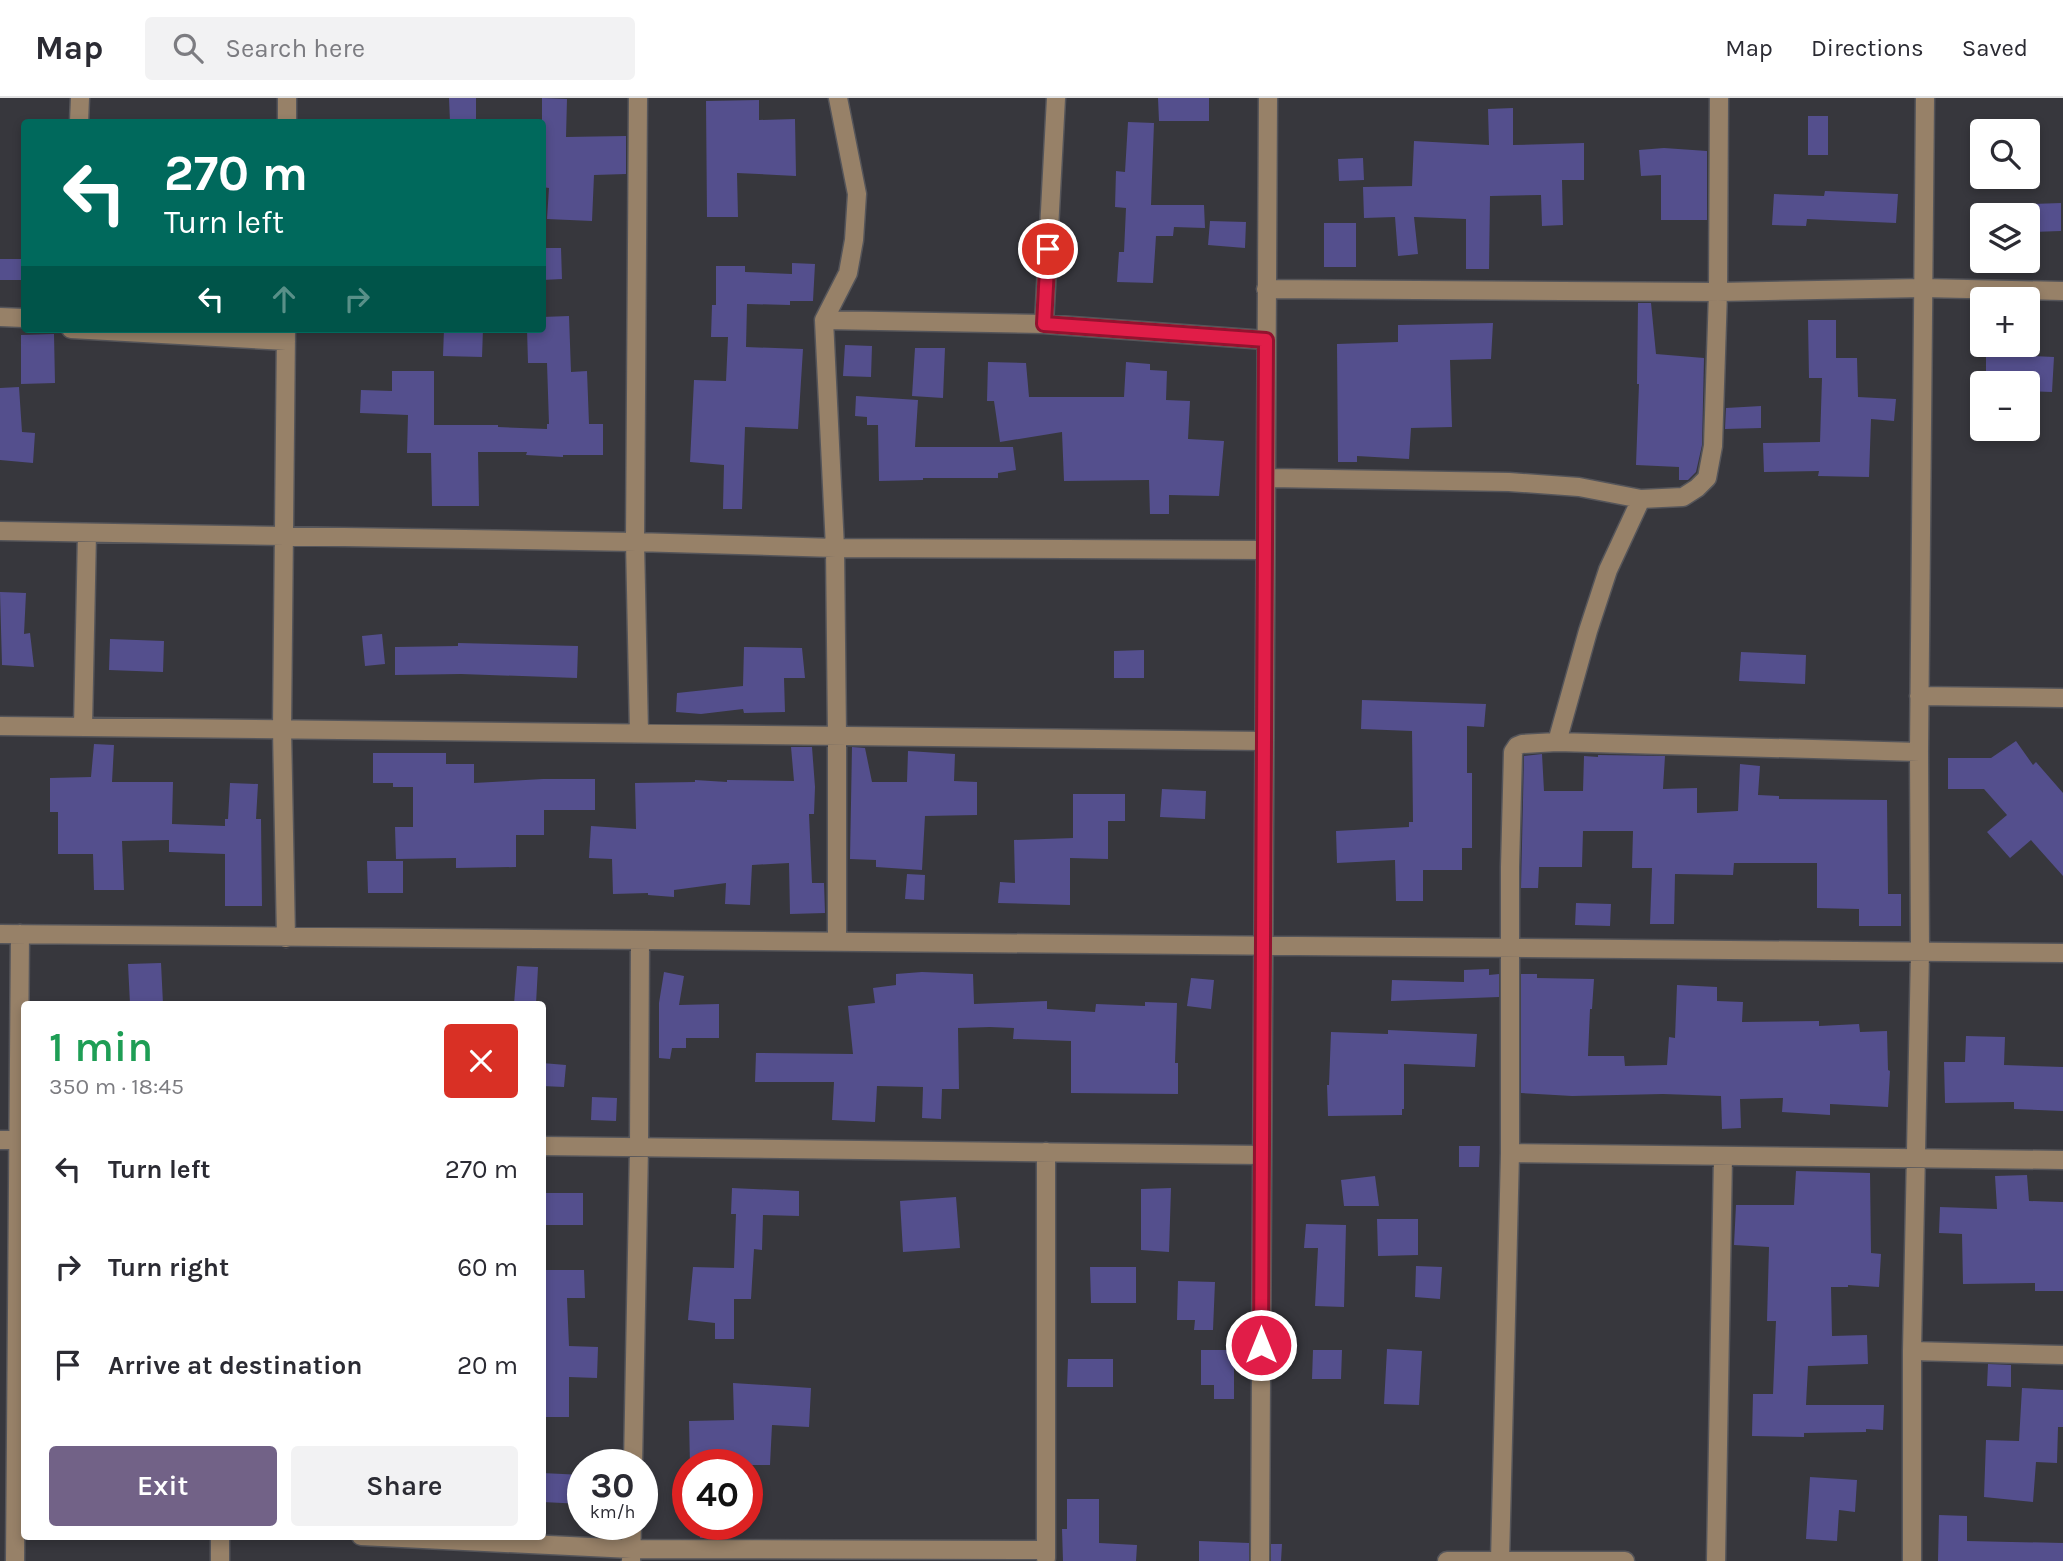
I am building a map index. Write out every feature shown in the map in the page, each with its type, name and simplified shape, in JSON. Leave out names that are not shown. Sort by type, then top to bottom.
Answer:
[{"type":"street","points":[[79,119],[80,98]]},
{"type":"street","points":[[287,98],[287,119]]},
{"type":"street","points":[[638,98],[635,542],[639,733]]},
{"type":"street","points":[[837,942],[835,548],[824,320],[848,273],[857,205],[838,98]]},
{"type":"street","points":[[1044,324],[1056,98]]},
{"type":"street","points":[[1260,1561],[1268,98]]},
{"type":"street","points":[[1266,478],[1509,482],[1579,486],[1641,499],[1683,497],[1697,488],[1707,478],[1713,446],[1718,292],[1719,98]]},
{"type":"street","points":[[1912,1561],[1912,1350],[1920,952],[1919,696],[1925,98]]},
{"type":"street","points":[[1266,289],[1718,292],[1923,288],[2063,291]]},
{"type":"street","points":[[0,317],[21,318]]},
{"type":"street","points":[[824,320],[1044,324],[1266,340]]},
{"type":"street","points":[[215,333],[286,335],[282,729],[285,938]]},
{"type":"street","points":[[1557,742],[1604,582],[1641,499]]},
{"type":"street","points":[[0,531],[835,548],[1265,550]]},
{"type":"street","points":[[83,726],[87,533]]},
{"type":"street","points":[[1919,696],[2063,698]]},
{"type":"street","points":[[0,726],[1264,741]]},
{"type":"street","points":[[1500,1561],[1510,1153],[1513,752],[1522,744],[1557,742],[1919,752]]},
{"type":"street","points":[[0,934],[2063,954]]},
{"type":"street","points":[[20,934],[21,1037]]},
{"type":"street","points":[[633,1449],[640,940]]},
{"type":"street","points":[[0,1139],[21,1140]]},
{"type":"street","points":[[546,1146],[1262,1155]]},
{"type":"street","points":[[450,1540],[631,1555],[1046,1555],[1046,1152]]},
{"type":"street","points":[[1510,1153],[2063,1160]]},
{"type":"street","points":[[1716,1561],[1723,1156]]},
{"type":"street","points":[[10,1551],[21,1316]]},
{"type":"street","points":[[1912,1350],[2063,1355]]},
{"type":"street","points":[[220,1540],[220,1561]]},
{"type":"street","points":[[1447,1561],[1625,1561]]},
{"type":"building","points":[[449,98],[476,98],[476,119],[450,119]]},
{"type":"building","points":[[542,98],[567,99],[566,137],[626,136],[626,174],[594,175],[592,221],[547,219],[549,188],[546,188],[546,119],[542,119]]},
{"type":"building","points":[[1158,98],[1209,98],[1209,121],[1159,121]]},
{"type":"building","points":[[759,100],[759,120],[795,119],[796,176],[737,173],[738,217],[707,217],[706,101]]},
{"type":"building","points":[[1513,108],[1513,145],[1584,143],[1584,180],[1562,180],[1563,225],[1542,226],[1541,195],[1490,196],[1489,269],[1466,269],[1466,219],[1414,217],[1418,254],[1398,256],[1395,217],[1364,218],[1363,187],[1412,186],[1414,141],[1489,145],[1488,109]]},
{"type":"building","points":[[1808,116],[1828,116],[1828,155],[1808,155]]},
{"type":"building","points":[[1128,122],[1154,123],[1151,205],[1204,205],[1205,228],[1174,227],[1173,236],[1156,236],[1153,283],[1117,282],[1119,252],[1124,252],[1126,208],[1115,207],[1116,171],[1125,172]]},
{"type":"building","points":[[1664,148],[1707,151],[1707,220],[1661,220],[1661,175],[1641,176],[1639,150]]},
{"type":"building","points":[[1363,158],[1364,180],[1339,181],[1338,159]]},
{"type":"building","points":[[1825,191],[1898,194],[1896,223],[1807,219],[1806,226],[1772,225],[1774,194],[1824,196]]},
{"type":"building","points":[[2061,203],[2061,231],[2040,232],[2040,204]]},
{"type":"building","points":[[1210,221],[1246,222],[1245,248],[1208,245]]},
{"type":"building","points":[[1324,223],[1356,223],[1356,267],[1324,267]]},
{"type":"building","points":[[546,248],[561,248],[562,279],[546,280]]},
{"type":"building","points":[[0,259],[21,259],[21,280],[0,280]]},
{"type":"building","points":[[792,263],[815,264],[813,301],[790,301],[790,305],[747,304],[746,347],[803,349],[798,429],[745,427],[742,509],[723,509],[724,465],[690,462],[694,380],[726,381],[728,337],[711,337],[712,305],[716,305],[716,266],[745,266],[745,272],[792,274]]},
{"type":"building","points":[[1638,303],[1651,303],[1656,354],[1704,358],[1702,445],[1696,472],[1688,480],[1679,480],[1679,467],[1636,465]]},
{"type":"building","points":[[569,316],[571,372],[587,371],[589,424],[603,424],[603,455],[563,457],[526,455],[527,452],[478,452],[479,506],[432,506],[431,453],[407,453],[408,415],[360,413],[361,390],[392,391],[392,371],[434,371],[434,425],[498,425],[547,429],[547,363],[528,363],[527,333],[546,333],[546,317]]},
{"type":"building","points":[[1808,320],[1836,320],[1836,358],[1857,358],[1858,397],[1896,399],[1894,421],[1871,419],[1869,477],[1818,476],[1819,471],[1764,472],[1763,443],[1820,442],[1822,378],[1809,378]]},
{"type":"building","points":[[1493,323],[1491,359],[1450,360],[1452,427],[1411,428],[1409,459],[1357,456],[1357,462],[1338,462],[1337,344],[1398,342],[1398,325]]},
{"type":"building","points":[[444,333],[483,333],[482,357],[443,356]]},
{"type":"building","points":[[54,334],[55,383],[21,384],[21,335]]},
{"type":"building","points":[[845,345],[872,346],[871,377],[843,376]]},
{"type":"building","points":[[915,348],[945,348],[943,398],[912,396]]},
{"type":"building","points":[[1986,357],[2054,357],[2052,392],[2040,392],[2040,371],[1986,371]]},
{"type":"building","points":[[988,362],[1026,363],[1029,397],[1124,397],[1126,362],[1150,364],[1150,370],[1167,371],[1166,400],[1190,401],[1188,439],[1224,441],[1219,496],[1169,495],[1169,514],[1150,514],[1149,480],[1064,481],[1062,432],[1000,442],[994,401],[987,401]]},
{"type":"building","points":[[19,387],[22,432],[35,433],[33,463],[0,460],[0,388]]},
{"type":"building","points":[[856,396],[918,400],[915,447],[1013,447],[1016,470],[998,473],[998,478],[879,481],[878,425],[867,425],[867,417],[855,416]]},
{"type":"building","points":[[1761,406],[1761,428],[1725,429],[1726,408]]},
{"type":"building","points":[[0,592],[26,593],[24,634],[30,633],[34,667],[2,665]]},
{"type":"building","points":[[382,634],[385,664],[365,666],[362,636]]},
{"type":"building","points":[[110,639],[164,641],[163,672],[109,670]]},
{"type":"building","points":[[458,643],[578,646],[577,678],[395,675],[395,647],[458,646]]},
{"type":"building","points":[[744,647],[802,648],[805,678],[784,678],[785,712],[744,713],[743,709],[701,714],[676,712],[677,693],[743,686]]},
{"type":"building","points":[[1144,650],[1144,678],[1114,678],[1114,651]]},
{"type":"building","points":[[1741,652],[1806,655],[1805,684],[1739,681]]},
{"type":"building","points":[[1362,700],[1486,704],[1484,727],[1467,726],[1467,773],[1472,773],[1472,848],[1462,848],[1462,870],[1423,870],[1423,901],[1396,901],[1395,860],[1337,863],[1336,831],[1409,827],[1409,822],[1413,822],[1412,731],[1361,729]]},
{"type":"building","points":[[2016,741],[2033,765],[2036,762],[2063,793],[2063,876],[2031,840],[2010,858],[1987,832],[2007,815],[1984,789],[1948,789],[1948,758],[1991,758]]},
{"type":"building","points":[[94,744],[114,745],[112,782],[173,782],[172,824],[225,826],[225,819],[228,819],[230,783],[258,784],[256,819],[261,819],[262,906],[225,906],[225,854],[169,852],[169,840],[122,841],[124,890],[94,890],[93,854],[58,854],[58,812],[50,812],[50,778],[91,777]]},
{"type":"building","points":[[791,747],[812,747],[814,814],[809,814],[812,883],[824,883],[825,913],[790,914],[789,863],[752,865],[750,905],[725,904],[726,883],[674,890],[674,897],[648,893],[613,894],[612,859],[589,858],[591,826],[636,829],[635,783],[695,780],[794,781]]},
{"type":"building","points":[[852,747],[865,748],[872,782],[907,782],[908,751],[955,754],[954,781],[977,782],[977,815],[925,816],[922,870],[876,867],[876,860],[850,859]]},
{"type":"building","points":[[373,753],[446,753],[446,764],[474,764],[474,783],[595,779],[595,810],[544,810],[544,835],[516,835],[516,867],[456,868],[456,858],[396,859],[395,827],[413,827],[413,787],[373,783]]},
{"type":"building","points":[[1542,754],[1544,791],[1583,791],[1584,756],[1665,756],[1663,789],[1697,788],[1697,813],[1738,811],[1740,764],[1760,766],[1758,795],[1779,796],[1779,799],[1887,800],[1888,894],[1901,894],[1901,926],[1859,926],[1859,909],[1817,908],[1817,863],[1734,863],[1733,875],[1675,874],[1674,924],[1650,924],[1652,868],[1632,868],[1633,831],[1583,831],[1582,867],[1539,867],[1538,888],[1521,888],[1524,756]]},
{"type":"building","points":[[1162,789],[1206,791],[1205,819],[1160,817]]},
{"type":"building","points":[[1073,794],[1125,794],[1125,821],[1108,821],[1108,859],[1070,858],[1070,905],[998,903],[1000,882],[1015,883],[1014,840],[1073,838]]},
{"type":"building","points":[[367,861],[403,861],[403,893],[368,893]]},
{"type":"building","points":[[907,874],[925,875],[924,900],[905,899]]},
{"type":"building","points":[[1576,903],[1611,904],[1610,926],[1575,925]]},
{"type":"building","points":[[161,963],[163,1001],[130,1001],[128,964]]},
{"type":"building","points":[[517,966],[538,967],[536,1001],[514,1001]]},
{"type":"building","points":[[1489,969],[1489,975],[1499,974],[1499,997],[1391,1001],[1392,980],[1464,982],[1464,970]]},
{"type":"building","points":[[664,972],[684,976],[679,1005],[719,1004],[719,1038],[686,1038],[686,1048],[672,1048],[670,1059],[659,1058],[659,1003]]},
{"type":"building","points":[[896,974],[973,974],[974,1004],[1047,1001],[1047,1009],[1095,1012],[1096,1004],[1145,1006],[1145,1002],[1177,1003],[1175,1063],[1178,1063],[1178,1094],[1071,1093],[1071,1041],[1013,1039],[1014,1028],[990,1027],[958,1028],[959,1089],[942,1089],[941,1119],[922,1118],[923,1087],[877,1086],[875,1122],[832,1120],[834,1082],[755,1082],[756,1053],[853,1054],[848,1006],[875,1003],[873,988],[896,985]]},
{"type":"building","points":[[1521,974],[1537,974],[1537,978],[1594,979],[1588,1056],[1624,1056],[1625,1066],[1667,1065],[1669,1037],[1675,1038],[1677,985],[1717,987],[1717,1001],[1743,1002],[1742,1022],[1819,1021],[1819,1026],[1859,1024],[1860,1032],[1887,1031],[1890,1071],[1888,1107],[1830,1104],[1830,1115],[1782,1112],[1783,1098],[1740,1099],[1741,1128],[1722,1129],[1721,1096],[1572,1096],[1521,1093]]},
{"type":"building","points":[[1191,978],[1214,980],[1211,1009],[1187,1006]]},
{"type":"building","points":[[1388,1030],[1477,1034],[1475,1067],[1404,1064],[1402,1115],[1328,1116],[1327,1085],[1331,1032],[1388,1034]]},
{"type":"building","points":[[1966,1036],[2005,1037],[2004,1065],[2063,1067],[2063,1111],[2014,1109],[2014,1102],[1945,1103],[1944,1062],[1965,1062]]},
{"type":"building","points":[[546,1063],[566,1065],[564,1087],[546,1086]]},
{"type":"building","points":[[592,1097],[617,1098],[616,1121],[591,1120]]},
{"type":"building","points":[[1459,1146],[1480,1146],[1479,1167],[1459,1167]]},
{"type":"building","points":[[1796,1171],[1870,1173],[1871,1253],[1881,1254],[1879,1287],[1831,1287],[1832,1336],[1867,1335],[1868,1364],[1808,1366],[1806,1405],[1884,1405],[1883,1430],[1804,1433],[1804,1437],[1752,1436],[1753,1394],[1773,1394],[1776,1321],[1767,1321],[1769,1247],[1734,1245],[1736,1205],[1794,1205]]},
{"type":"building","points":[[2027,1175],[2029,1201],[2063,1202],[2063,1291],[2035,1291],[2035,1283],[1963,1284],[1962,1234],[1939,1233],[1940,1207],[1997,1209],[1995,1176]]},
{"type":"building","points":[[1375,1176],[1379,1206],[1344,1206],[1341,1180]]},
{"type":"building","points":[[732,1188],[799,1191],[799,1216],[763,1215],[762,1250],[754,1249],[751,1299],[734,1299],[734,1339],[715,1339],[715,1323],[688,1320],[693,1267],[734,1268],[736,1214],[731,1214]]},
{"type":"building","points":[[1171,1188],[1169,1252],[1141,1250],[1141,1189]]},
{"type":"building","points":[[546,1193],[583,1193],[583,1225],[546,1225]]},
{"type":"building","points":[[956,1197],[960,1248],[903,1252],[900,1201]]},
{"type":"building","points":[[1377,1219],[1418,1219],[1418,1255],[1378,1256]]},
{"type":"building","points":[[1306,1224],[1346,1225],[1344,1307],[1315,1306],[1318,1248],[1304,1248]]},
{"type":"building","points":[[1416,1266],[1442,1267],[1440,1299],[1415,1297]]},
{"type":"building","points":[[1090,1267],[1136,1267],[1136,1303],[1091,1303]]},
{"type":"building","points":[[546,1270],[584,1270],[585,1298],[567,1298],[569,1346],[598,1347],[597,1378],[569,1377],[569,1417],[546,1417]]},
{"type":"building","points":[[1178,1281],[1215,1282],[1213,1330],[1194,1330],[1195,1320],[1177,1320]]},
{"type":"building","points":[[1387,1349],[1422,1351],[1419,1405],[1384,1404]]},
{"type":"building","points":[[1201,1350],[1234,1350],[1234,1399],[1214,1399],[1214,1385],[1201,1385]]},
{"type":"building","points":[[1313,1350],[1342,1350],[1341,1379],[1312,1379]]},
{"type":"building","points":[[1068,1359],[1113,1359],[1113,1387],[1067,1387]]},
{"type":"building","points":[[1988,1364],[2011,1365],[2011,1387],[1987,1386]]},
{"type":"building","points":[[733,1383],[811,1388],[809,1427],[772,1425],[770,1465],[763,1465],[763,1449],[690,1449],[689,1421],[734,1420]]},
{"type":"building","points":[[2022,1388],[2063,1390],[2063,1427],[2058,1427],[2057,1463],[2036,1462],[2033,1502],[1984,1497],[1986,1440],[2019,1441]]},
{"type":"building","points":[[546,1473],[567,1474],[567,1503],[546,1502]]},
{"type":"building","points":[[1810,1477],[1857,1480],[1855,1512],[1839,1510],[1837,1541],[1806,1539]]},
{"type":"building","points":[[1067,1499],[1099,1499],[1099,1543],[1137,1545],[1136,1561],[1063,1561],[1062,1529],[1067,1529]]},
{"type":"building","points":[[1939,1515],[1967,1516],[1967,1541],[2063,1543],[2063,1561],[1938,1561]]},
{"type":"building","points":[[1199,1541],[1249,1543],[1249,1561],[1199,1561]]},
{"type":"building","points":[[1271,1544],[1282,1544],[1281,1561],[1271,1561]]},
{"type":"route","points":[[1048,249],[1044,324],[1266,340],[1261,1345]]}]
